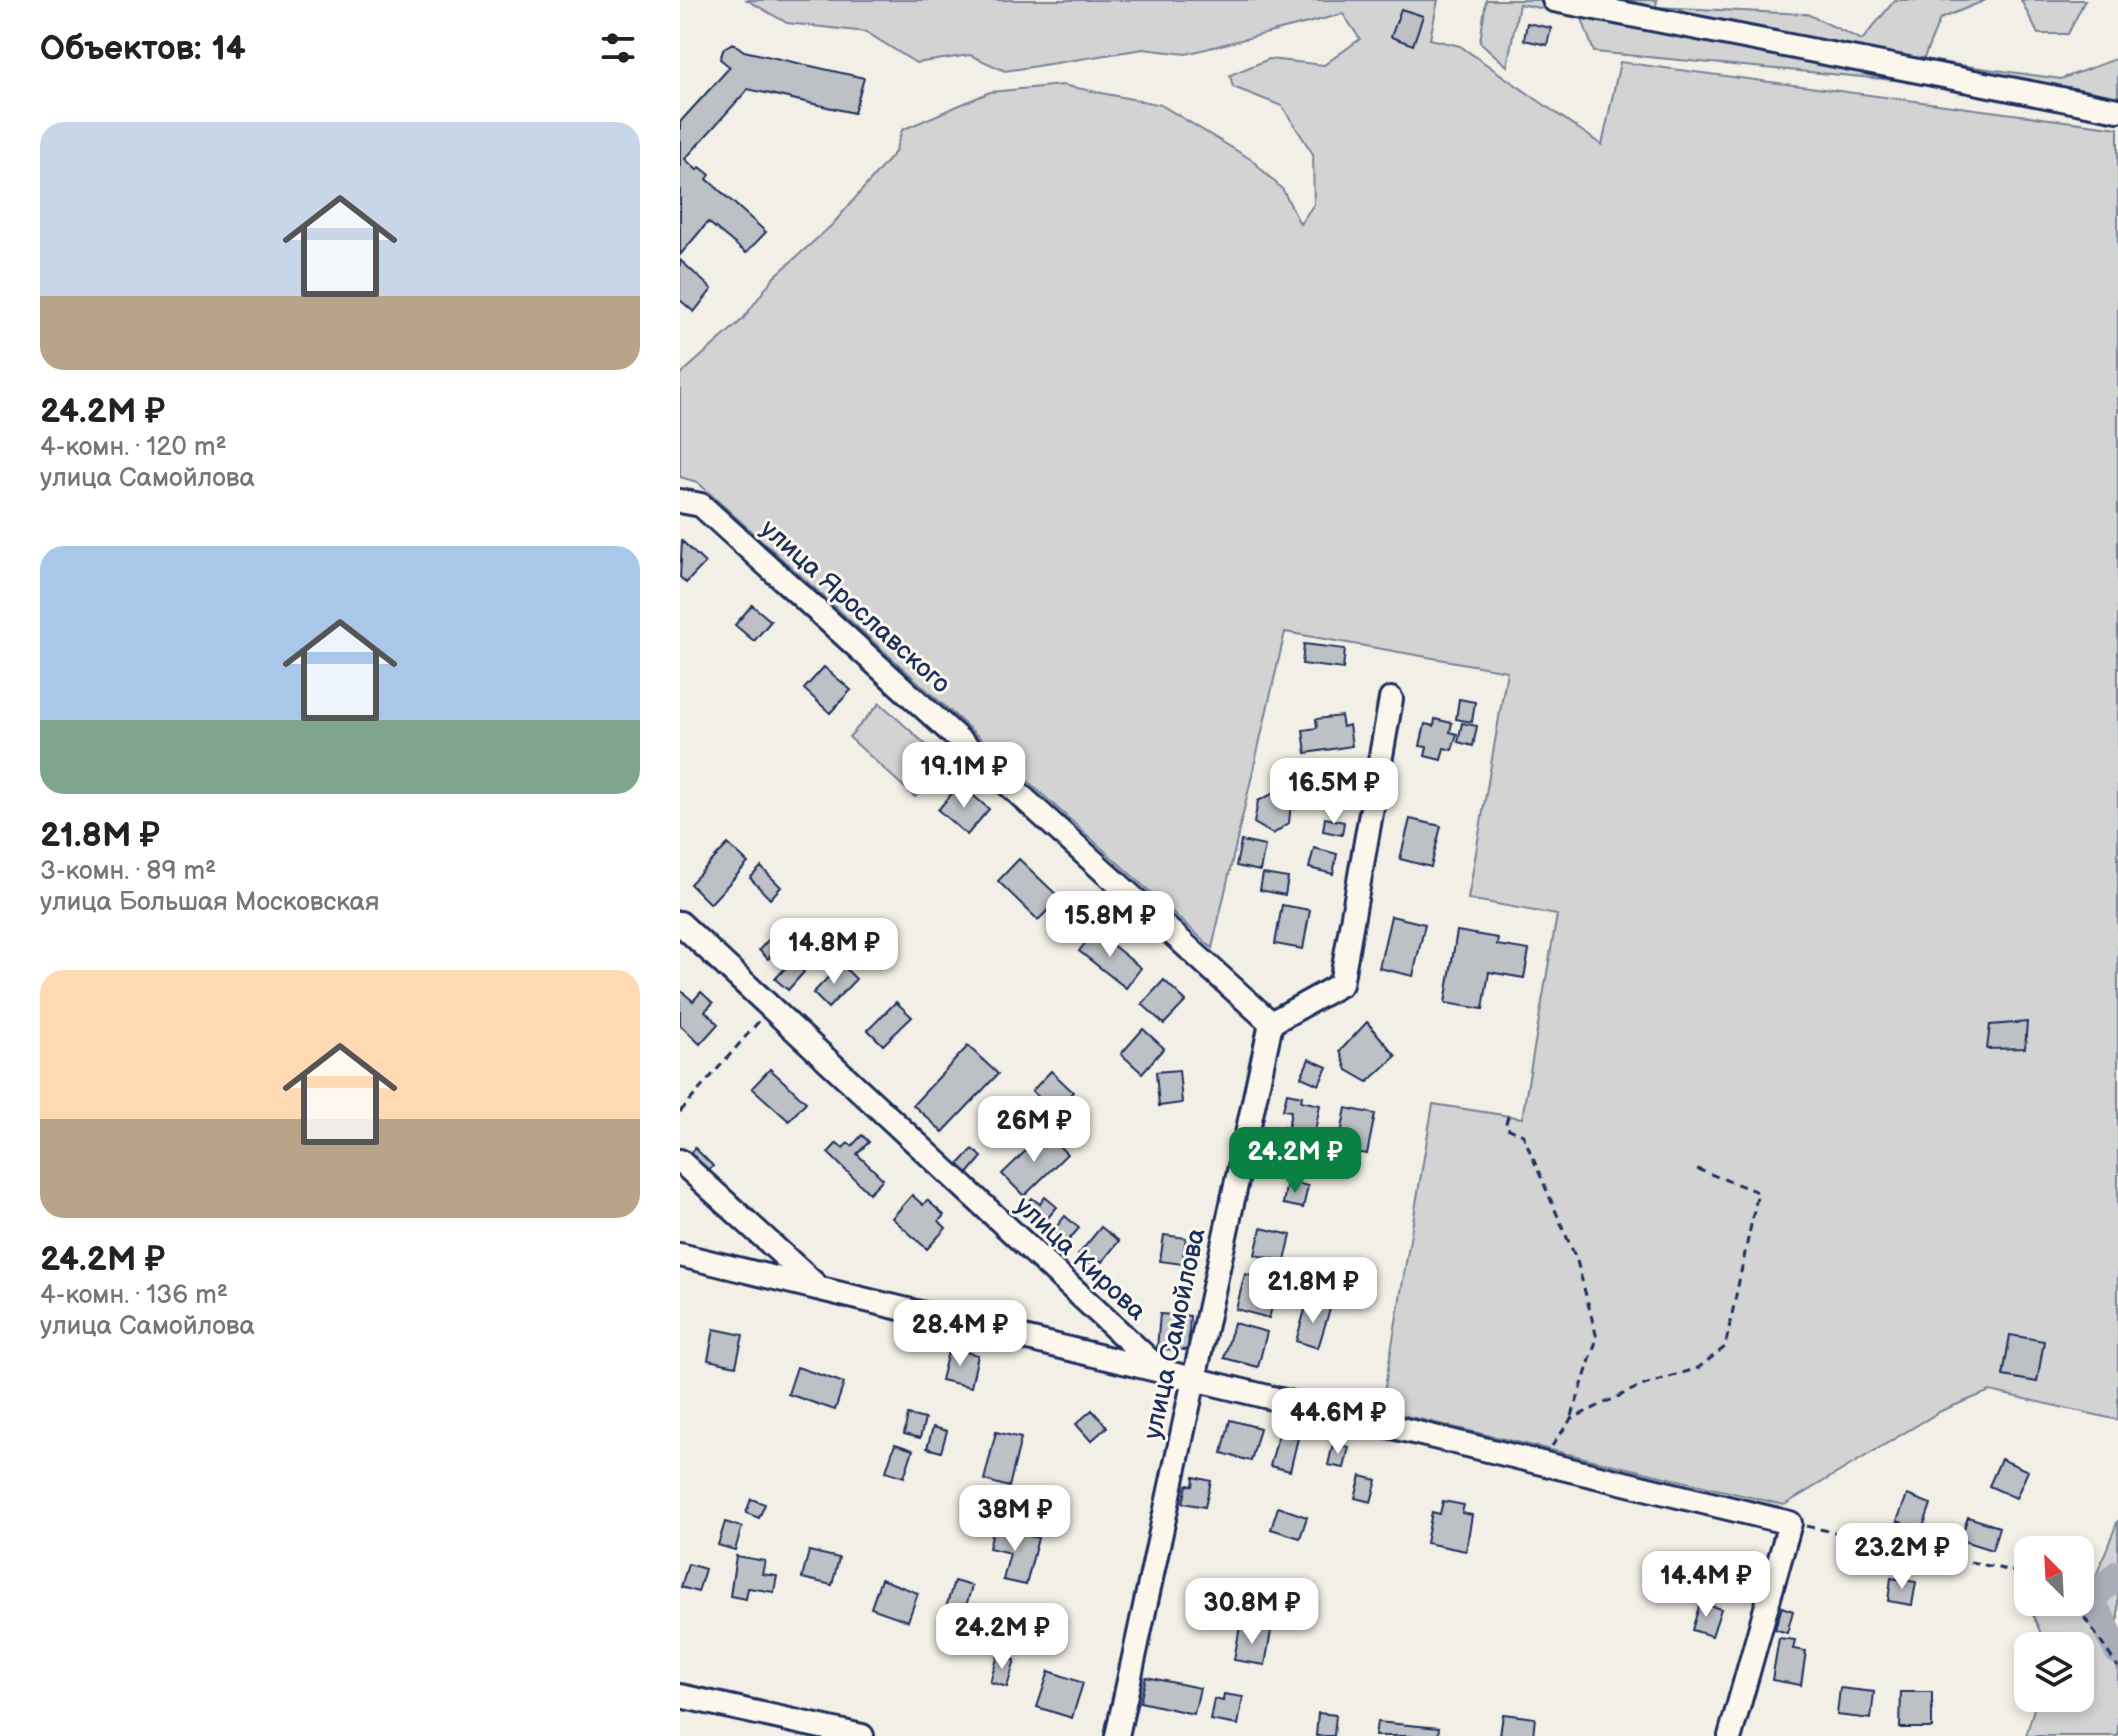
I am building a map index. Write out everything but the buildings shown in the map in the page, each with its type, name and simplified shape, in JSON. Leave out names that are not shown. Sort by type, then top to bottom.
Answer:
[{"type":"street","points":[[1554,0],[2118,110]]},
{"type":"street","name":"улица Ярославского","points":[[680,501],[701,505],[1271,1023]]},
{"type":"street","points":[[1271,1023],[1341,984],[1391,699]]},
{"type":"street","name":"улица Кирова","points":[[680,923],[1091,1310],[1162,1372]]},
{"type":"street","name":"улица Самойлова","points":[[1117,1736],[1271,1023]]},
{"type":"street","points":[[681,1165],[822,1290]]},
{"type":"street","points":[[680,1255],[1790,1523],[1730,1736]]},
{"type":"street","points":[[1073,1350],[1094,1335],[1091,1310]]},
{"type":"street","points":[[680,1696],[862,1736]]},
{"type":"path","points":[[680,1112],[770,1008]]},
{"type":"path","points":[[1508,1116],[1505,1127],[1523,1135],[1577,1261],[1597,1338],[1571,1419],[1540,1463]]},
{"type":"path","points":[[1571,1419],[1638,1387],[1698,1368],[1725,1347],[1758,1192],[1697,1169]]},
{"type":"path","points":[[1790,1523],[2014,1572]]},
{"type":"path","points":[[2082,1616],[2118,1667]]},
{"type":"shaded area","points":[[747,0],[1438,0],[1430,39],[1460,46],[1602,145],[1620,62],[2118,128],[2118,1420],[1990,1391],[1941,1411],[1784,1505],[1381,1410],[1433,1104],[1522,1118],[1557,915],[1468,899],[1507,671],[1285,632],[1212,948],[697,482],[680,477],[680,375],[743,319],[773,278],[832,225],[895,152],[902,130],[990,92],[1062,85],[1161,105],[1252,160],[1283,190],[1300,224],[1314,204],[1313,154],[1282,106],[1233,87],[1230,75],[1269,59],[1324,65],[1360,39],[1343,14],[1186,54],[1143,49],[1005,71],[970,55],[916,63],[866,32],[787,23]]},
{"type":"shaded area","points":[[1486,0],[1657,0],[1656,7],[1807,14],[1862,40],[1895,0],[1986,0],[1940,19],[1923,60],[2061,79],[2118,58],[2118,101],[1594,52],[1581,16],[1519,4],[1507,66],[1480,42]]},
{"type":"shaded area","points":[[2021,0],[2085,0],[2068,34],[2038,34]]},
{"type":"shaded area","points":[[880,703],[946,763],[915,797],[849,737]]},
{"type":"shaded area","points":[[2118,1520],[2118,1736],[2026,1736],[2033,1712],[2094,1712],[2094,1632],[2040,1632],[2033,1616],[2094,1616],[2094,1581]]},
{"type":"waterway","points":[[2118,1574],[2091,1599],[2118,1651]]}]
